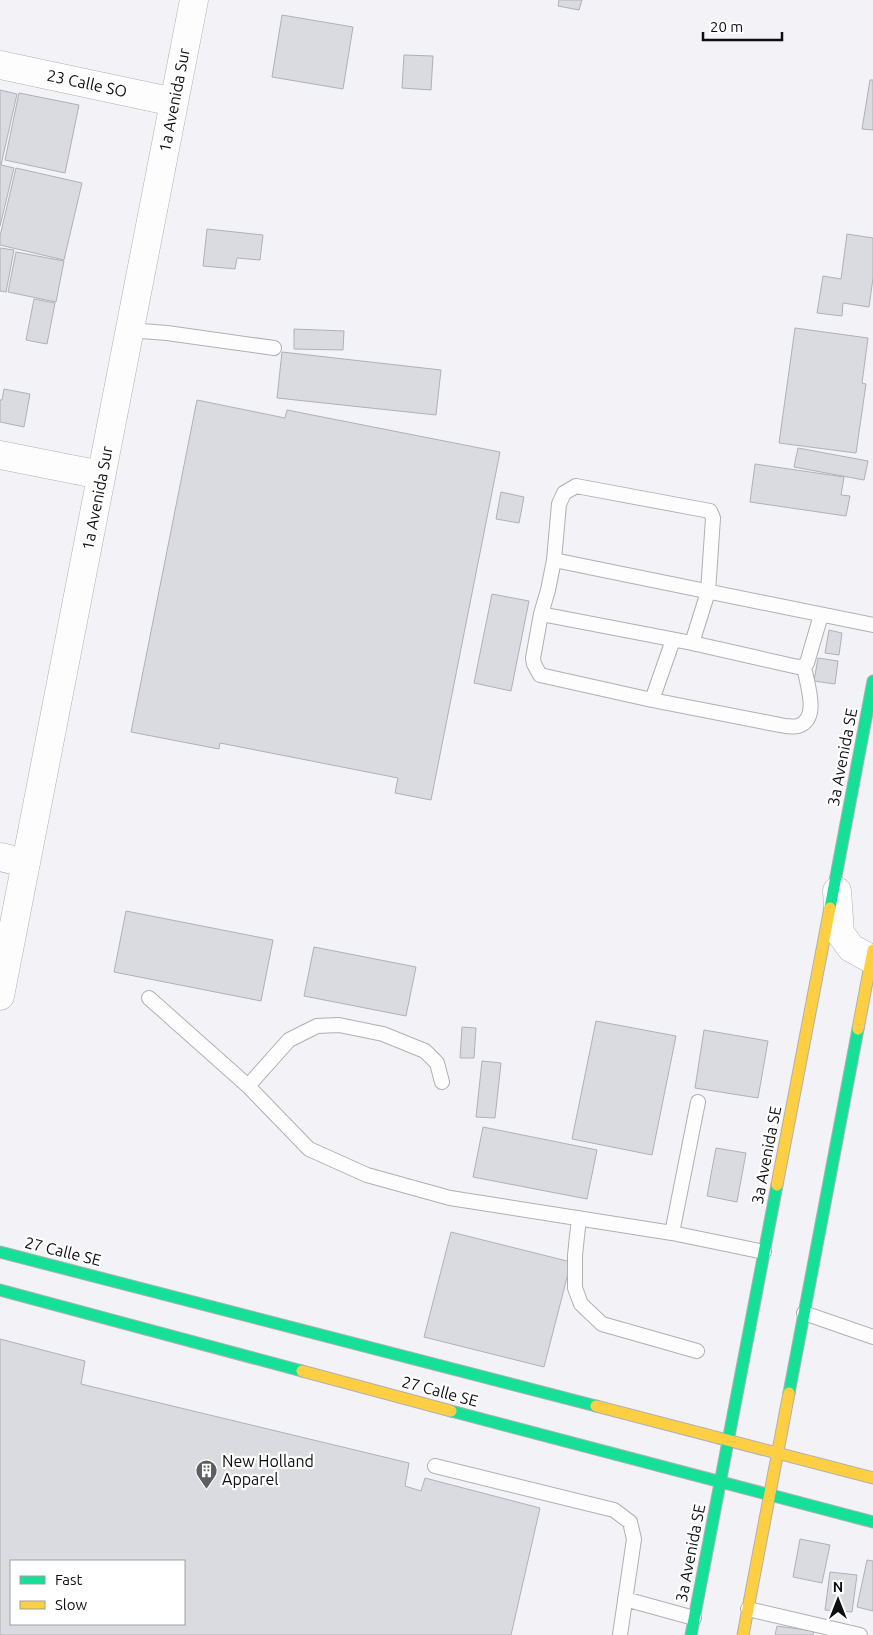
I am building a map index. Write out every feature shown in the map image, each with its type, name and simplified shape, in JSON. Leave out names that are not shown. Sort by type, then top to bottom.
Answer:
[{"type":"main road","name":"3a Avenida SE","points":[[691,1635],[873,681]]},
{"type":"main road","points":[[743,1635],[872,957]]},
{"type":"main road","name":"27 Calle SE","points":[[0,1252],[873,1478]]},
{"type":"main road","name":"27 Calle SE","points":[[0,1290],[873,1522]]},
{"type":"street","name":"1a Avenida Sur","points":[[0,996],[194,0]]},
{"type":"street","name":"23 Calle SO","points":[[0,64],[174,102]]},
{"type":"street","points":[[0,455],[101,475]]},
{"type":"street","points":[[0,857],[26,863]]},
{"type":"street","points":[[836,877],[840,933],[851,948],[872,957]]},
{"type":"lane","points":[[129,330],[167,333],[274,348]]},
{"type":"lane","points":[[692,643],[708,592],[713,518],[710,511],[576,486],[564,493],[559,504],[554,560],[533,658],[540,675],[652,700],[785,726],[798,726],[804,722],[810,712],[811,701],[804,666]]},
{"type":"lane","points":[[554,560],[873,626]]},
{"type":"lane","points":[[541,614],[692,643],[798,667],[804,666],[807,663],[821,615]]},
{"type":"lane","points":[[652,700],[673,640]]},
{"type":"lane","points":[[149,998],[248,1086],[308,1149],[367,1175],[450,1198],[672,1233],[764,1252]]},
{"type":"lane","points":[[248,1086],[289,1040],[317,1026],[339,1025],[383,1034],[425,1051],[436,1063],[442,1082]]},
{"type":"lane","points":[[672,1233],[698,1102]]},
{"type":"lane","points":[[579,1218],[575,1255],[575,1288],[581,1304],[602,1324],[698,1351]]},
{"type":"lane","points":[[804,1313],[873,1337]]},
{"type":"lane","points":[[435,1466],[614,1510],[630,1522],[634,1539],[620,1635]]},
{"type":"lane","points":[[626,1599],[694,1618]]},
{"type":"lane","points":[[748,1609],[860,1635]]},
{"type":"building","points":[[559,0],[582,0],[579,10],[558,6]]},
{"type":"building","points":[[282,15],[353,27],[343,89],[272,77]]},
{"type":"building","points":[[404,55],[433,56],[431,90],[402,88]]},
{"type":"building","points":[[870,80],[873,80],[873,130],[862,129]]},
{"type":"building","points":[[0,90],[17,94],[1,165],[14,168],[0,226]]},
{"type":"building","points":[[19,93],[79,105],[65,173],[5,160]]},
{"type":"building","points":[[16,168],[82,183],[64,260],[0,245],[0,236]]},
{"type":"building","points":[[207,229],[263,235],[260,260],[237,258],[235,269],[203,266]]},
{"type":"building","points":[[847,234],[873,238],[873,278],[869,307],[843,303],[842,316],[817,313],[823,276],[841,279]]},
{"type":"building","points":[[0,248],[14,250],[6,292],[0,291]]},
{"type":"building","points":[[16,252],[64,261],[56,302],[8,292]]},
{"type":"building","points":[[34,299],[55,303],[47,344],[26,340]]},
{"type":"building","points":[[795,328],[868,338],[862,383],[866,384],[856,453],[779,443]]},
{"type":"building","points":[[294,329],[344,331],[343,350],[294,349]]},
{"type":"building","points":[[282,352],[441,370],[436,415],[277,398]]},
{"type":"building","points":[[4,389],[30,394],[24,427],[0,422],[0,400],[2,400]]},
{"type":"building","points":[[197,400],[285,418],[287,410],[500,452],[431,800],[395,793],[398,778],[220,743],[219,749],[131,732]]},
{"type":"building","points":[[798,448],[868,461],[864,480],[794,467]]},
{"type":"building","points":[[755,464],[844,477],[841,495],[850,496],[846,516],[750,502]]},
{"type":"building","points":[[501,492],[524,497],[519,523],[496,519]]},
{"type":"building","points":[[492,594],[529,601],[511,691],[474,683]]},
{"type":"building","points":[[829,630],[842,633],[839,655],[825,653]]},
{"type":"building","points":[[818,658],[838,661],[835,684],[814,681]]},
{"type":"building","points":[[126,911],[273,940],[261,1001],[114,972]]},
{"type":"building","points":[[314,947],[416,967],[406,1016],[304,996]]},
{"type":"building","points":[[596,1021],[676,1036],[652,1155],[572,1139]]},
{"type":"building","points":[[462,1027],[476,1028],[474,1058],[460,1058]]},
{"type":"building","points":[[704,1030],[768,1041],[758,1098],[695,1088]]},
{"type":"building","points":[[482,1061],[501,1063],[495,1118],[476,1117]]},
{"type":"building","points":[[483,1127],[597,1150],[587,1199],[473,1177]]},
{"type":"building","points":[[716,1148],[746,1153],[737,1202],[707,1196]]},
{"type":"building","points":[[451,1232],[571,1262],[544,1367],[424,1337]]},
{"type":"building","name":"New Holland Apparel","points":[[0,1339],[85,1361],[81,1384],[409,1463],[405,1486],[421,1491],[425,1478],[540,1508],[511,1635],[0,1635]]},
{"type":"building","points":[[800,1539],[830,1545],[822,1583],[793,1577]]},
{"type":"building","points":[[867,1560],[873,1561],[873,1611],[857,1607]]},
{"type":"building","points":[[830,1572],[857,1575],[852,1612],[825,1610]]},
{"type":"building","points":[[777,1626],[814,1631],[813,1635],[775,1635]]},
{"type":"traffic: fast","points":[[830,908],[873,681]]},
{"type":"traffic: fast","points":[[789,1393],[858,1029]]},
{"type":"traffic: fast","points":[[691,1635],[777,1185]]},
{"type":"traffic: fast","points":[[0,1252],[596,1406]]},
{"type":"traffic: fast","points":[[0,1290],[302,1371]]},
{"type":"traffic: fast","points":[[451,1411],[873,1522]]},
{"type":"traffic: slow","points":[[777,1185],[830,908]]},
{"type":"traffic: slow","points":[[858,1029],[873,950]]},
{"type":"traffic: slow","points":[[302,1371],[451,1411]]},
{"type":"traffic: slow","points":[[743,1635],[789,1393]]},
{"type":"traffic: slow","points":[[596,1406],[873,1478]]},
{"type":"place","name":"New Holland Apparel","points":[[206,1489]]}]
